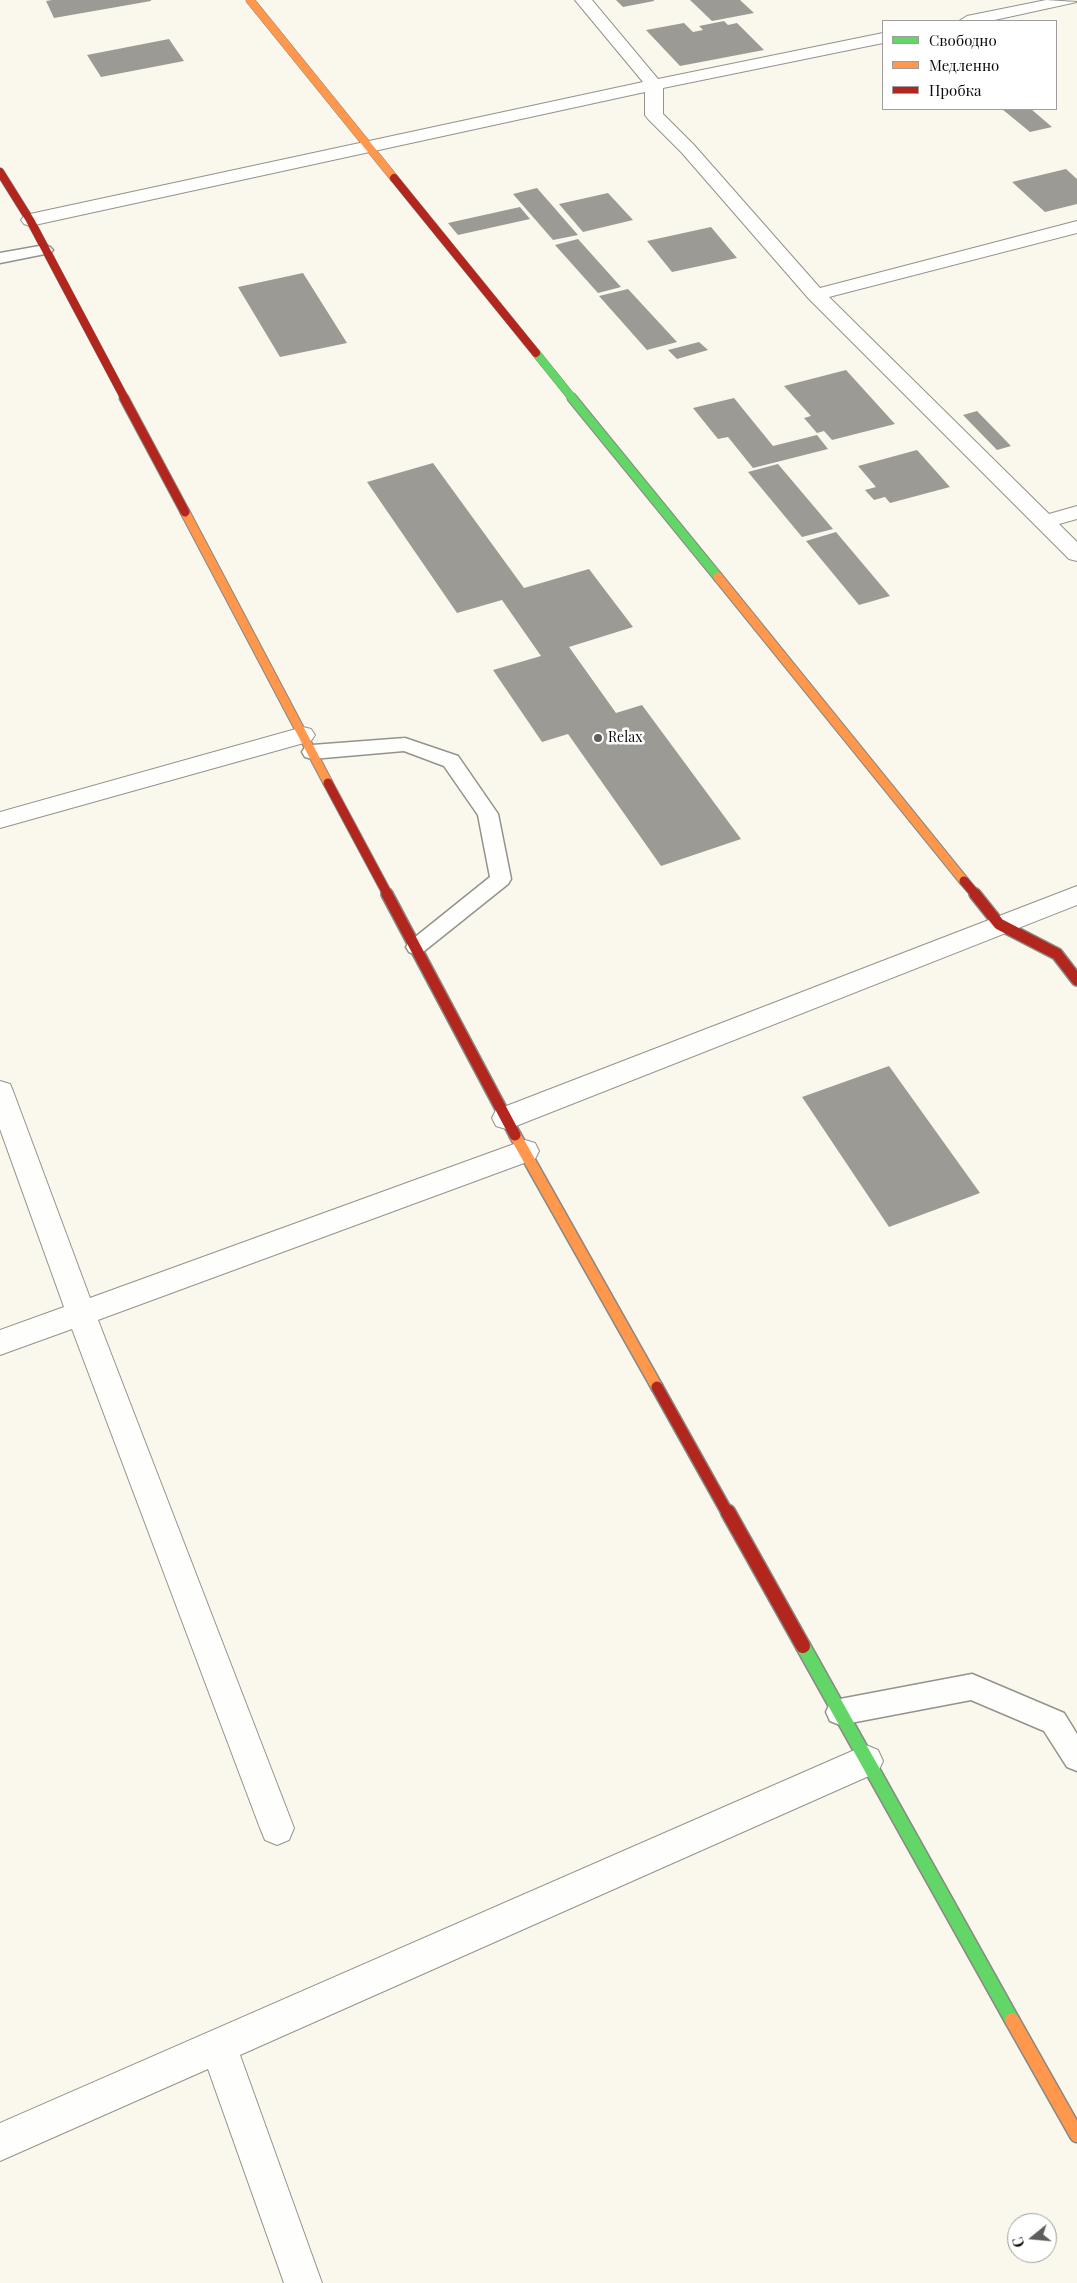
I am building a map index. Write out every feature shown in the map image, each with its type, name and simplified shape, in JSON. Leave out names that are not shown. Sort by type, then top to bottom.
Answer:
[{"type":"main road","points":[[250,0],[999,924],[1057,954],[1077,980]]},
{"type":"main road","points":[[0,172],[30,220],[506,1118],[1077,2135]]},
{"type":"street","points":[[583,0],[654,86],[654,115],[688,149],[816,296],[1077,554]]},
{"type":"street","points":[[971,20],[1070,0]]},
{"type":"street","points":[[30,220],[882,38]]},
{"type":"street","points":[[816,296],[1077,227]]},
{"type":"street","points":[[1045,522],[1077,512]]},
{"type":"street","points":[[0,820],[308,743]]},
{"type":"street","points":[[506,1118],[1077,895]]},
{"type":"street","points":[[0,1091],[81,1313],[278,1828]]},
{"type":"street","points":[[0,1342],[525,1151]]},
{"type":"street","points":[[0,2142],[866,1761]]},
{"type":"street","points":[[218,2046],[303,2283]]},
{"type":"lane","points":[[0,258],[45,250]]},
{"type":"lane","points":[[308,743],[406,744],[451,761],[488,814],[501,879],[416,947]]},
{"type":"lane","points":[[840,1712],[972,1687],[1054,1722],[1077,1758]]},
{"type":"building","points":[[616,0],[654,0],[654,1],[623,7]]},
{"type":"building","points":[[690,0],[740,0],[754,13],[712,21]]},
{"type":"building","points":[[46,1],[151,1],[54,18]]},
{"type":"building","points":[[724,21],[728,25],[737,23],[764,50],[680,66],[646,30],[684,23],[693,32],[703,30],[699,26]]},
{"type":"building","points":[[169,39],[184,61],[101,77],[87,55]]},
{"type":"building","points":[[1003,110],[1032,110],[1052,127],[1030,132]]},
{"type":"building","points":[[1066,169],[1077,179],[1077,204],[1045,212],[1012,182]]},
{"type":"building","points":[[537,188],[578,235],[553,240],[513,194]]},
{"type":"building","points":[[608,193],[633,220],[583,232],[559,204]]},
{"type":"building","points":[[520,207],[530,219],[458,235],[448,223]]},
{"type":"building","points":[[711,227],[737,258],[672,272],[647,241]]},
{"type":"building","points":[[578,239],[621,287],[598,293],[555,245]]},
{"type":"building","points":[[303,273],[347,343],[280,357],[238,287]]},
{"type":"building","points":[[628,289],[677,342],[647,350],[599,296]]},
{"type":"building","points":[[699,342],[708,350],[677,359],[668,350]]},
{"type":"building","points":[[846,370],[895,424],[832,440],[824,431],[817,433],[804,418],[811,416],[784,386]]},
{"type":"building","points":[[734,398],[773,446],[817,435],[828,449],[753,468],[728,437],[718,439],[693,408]]},
{"type":"building","points":[[977,411],[1011,446],[997,450],[963,415]]},
{"type":"building","points":[[917,450],[950,487],[890,503],[885,497],[874,500],[865,490],[876,487],[858,466]]},
{"type":"building","points":[[433,463],[524,588],[589,569],[633,627],[569,647],[616,713],[642,705],[741,839],[661,866],[568,734],[542,742],[493,670],[541,656],[502,600],[457,613],[367,482]]},
{"type":"building","points":[[778,464],[833,529],[802,537],[748,472]]},
{"type":"building","points":[[836,532],[890,596],[859,605],[806,541]]},
{"type":"building","points":[[889,1066],[980,1193],[889,1227],[802,1097]]},
{"type":"traffic: fast","points":[[536,353],[718,577]]},
{"type":"traffic: fast","points":[[803,1646],[1012,2020]]},
{"type":"traffic: slow","points":[[250,0],[394,178]]},
{"type":"traffic: slow","points":[[185,512],[328,783]]},
{"type":"traffic: slow","points":[[718,577],[964,881]]},
{"type":"traffic: slow","points":[[515,1135],[657,1387]]},
{"type":"traffic: slow","points":[[1012,2020],[1077,2135]]},
{"type":"traffic: jam","points":[[0,172],[30,220],[185,512]]},
{"type":"traffic: jam","points":[[394,178],[536,353]]},
{"type":"traffic: jam","points":[[328,783],[515,1135]]},
{"type":"traffic: jam","points":[[964,881],[999,924],[1057,954],[1077,980]]},
{"type":"traffic: jam","points":[[657,1387],[803,1646]]},
{"type":"place","name":"Relax","points":[[598,738]]}]
